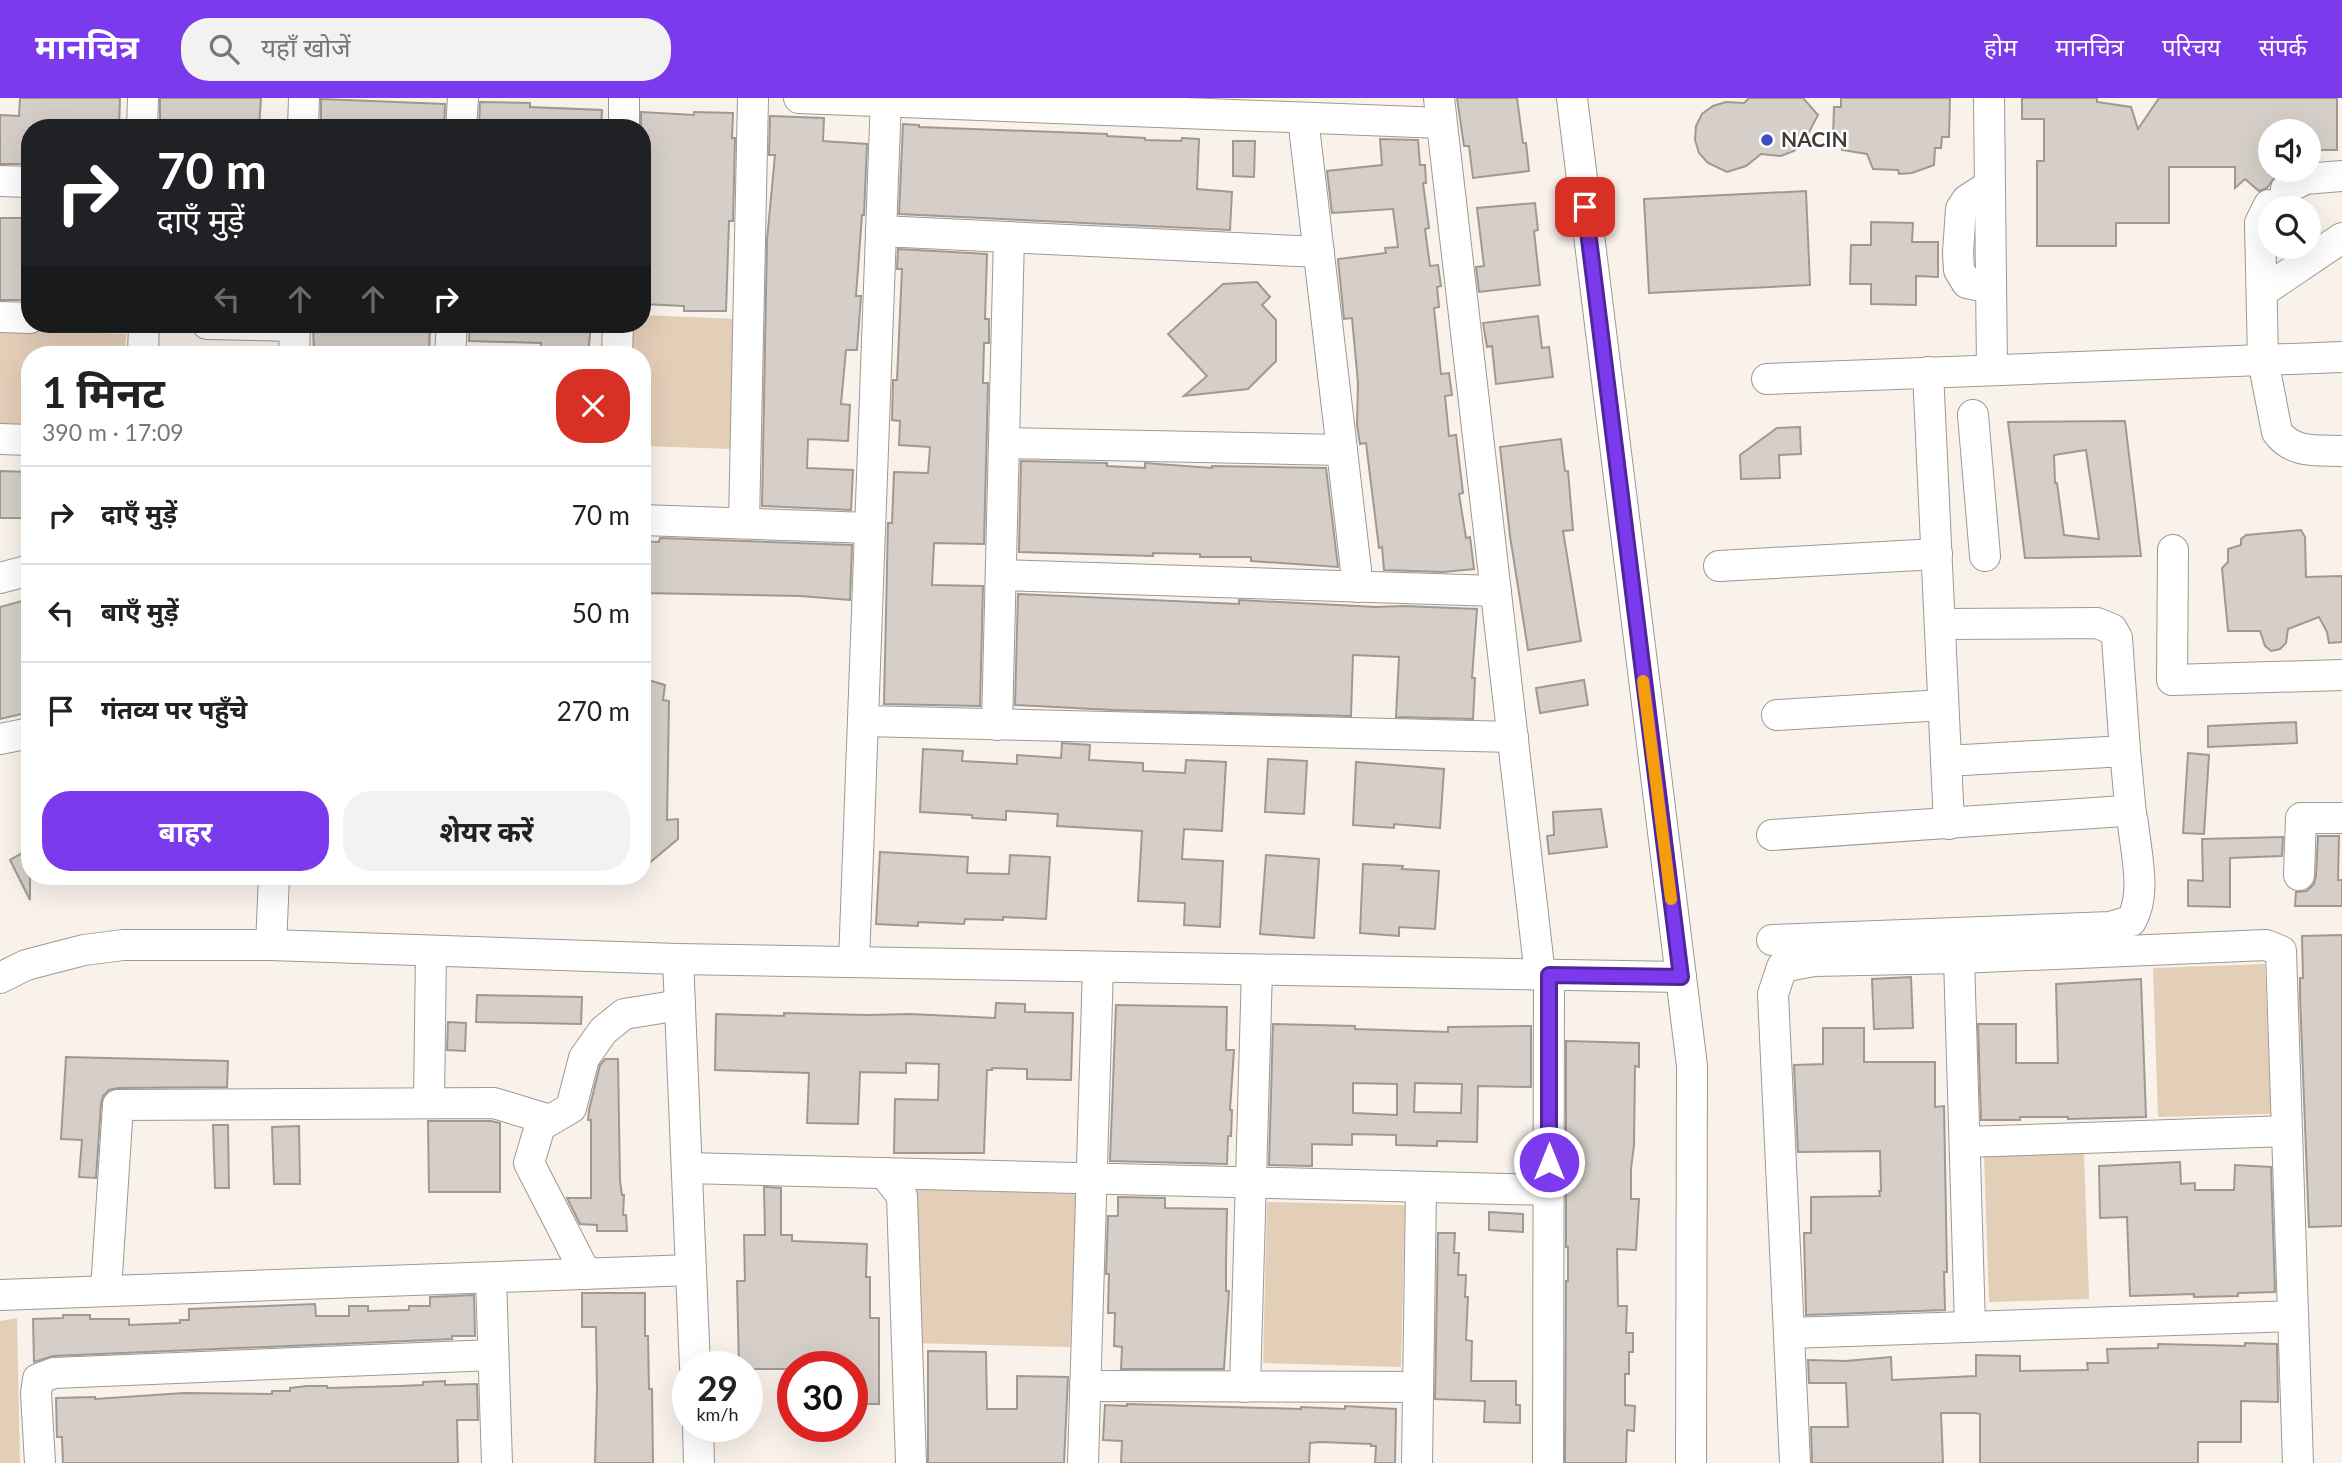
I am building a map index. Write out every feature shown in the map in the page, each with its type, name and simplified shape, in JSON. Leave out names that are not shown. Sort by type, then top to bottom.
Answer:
[{"type":"street","points":[[143,119],[144,98]]},
{"type":"street","points":[[303,119],[304,98]]},
{"type":"street","points":[[462,119],[463,98]]},
{"type":"street","points":[[624,98],[624,119]]},
{"type":"street","points":[[744,523],[753,98]]},
{"type":"street","points":[[799,98],[1303,118],[1440,111],[1513,737],[1545,975],[1549,1190],[1548,1463]]},
{"type":"street","points":[[1572,98],[1692,1066],[1691,1463]]},
{"type":"street","points":[[1989,98],[1992,370]]},
{"type":"street","points":[[854,962],[886,100]]},
{"type":"street","points":[[1303,118],[1358,587]]},
{"type":"street","points":[[2342,176],[2305,179],[2277,197],[2260,223],[2263,360],[2277,432],[2283,441],[2297,450],[2342,451]]},
{"type":"street","points":[[0,181],[21,182]]},
{"type":"street","points":[[881,231],[1319,252]]},
{"type":"street","points":[[997,725],[1009,237]]},
{"type":"street","points":[[2262,292],[2342,238]]},
{"type":"street","points":[[0,317],[21,318]]},
{"type":"street","points":[[1767,379],[2342,357]]},
{"type":"street","points":[[1928,372],[1949,824]]},
{"type":"street","points":[[1973,415],[1985,556]]},
{"type":"street","points":[[0,439],[21,440]]},
{"type":"street","points":[[1004,443],[1342,450]]},
{"type":"street","points":[[1933,476],[1979,477]]},
{"type":"street","points":[[651,520],[870,528]]},
{"type":"street","points":[[2173,550],[2172,680],[2342,675]]},
{"type":"street","points":[[1719,566],[1937,554]]},
{"type":"street","points":[[0,578],[21,572]]},
{"type":"street","points":[[1001,575],[1496,591]]},
{"type":"street","points":[[1772,940],[2110,928],[2131,921],[2138,909],[2139,893],[2125,751],[2118,639],[2112,629],[2098,623],[1940,624]]},
{"type":"street","points":[[1777,715],[1943,705]]},
{"type":"street","points":[[863,721],[1513,737]]},
{"type":"street","points":[[0,739],[21,735]]},
{"type":"street","points":[[1946,761],[2125,751]]},
{"type":"street","points":[[1772,835],[2123,811],[2131,814]]},
{"type":"street","points":[[2299,875],[2301,818],[2342,818]]},
{"type":"street","points":[[271,946],[274,885]]},
{"type":"street","points":[[0,978],[26,965],[84,950],[123,945],[271,946],[678,959],[1681,977]]},
{"type":"street","points":[[1795,1463],[1773,994],[1782,967],[1814,961],[1959,958],[2266,945],[2281,951],[2298,1463]]},
{"type":"street","points":[[429,1103],[431,951]]},
{"type":"street","points":[[1959,958],[1970,1326]]},
{"type":"street","points":[[678,959],[694,1351]]},
{"type":"street","points":[[1083,1463],[1098,967]]},
{"type":"street","points":[[1245,1387],[1257,970]]},
{"type":"street","points":[[586,1274],[529,1163],[540,1126],[571,1108],[584,1058],[603,1031],[624,1014],[680,1004]]},
{"type":"street","points":[[107,1290],[118,1105],[495,1102],[550,1120]]},
{"type":"street","points":[[1965,1142],[2287,1131]]},
{"type":"street","points":[[687,1168],[1549,1190]]},
{"type":"street","points":[[884,1173],[902,1196],[911,1463]]},
{"type":"street","points":[[1417,1463],[1421,1187]]},
{"type":"street","points":[[0,1295],[691,1270]]},
{"type":"street","points":[[491,1278],[497,1463]]},
{"type":"street","points":[[1789,1332],[2293,1316]]},
{"type":"street","points":[[40,1463],[36,1393],[38,1379],[54,1373],[494,1355]]},
{"type":"street","points":[[1085,1386],[1418,1387]]},
{"type":"street","points":[[698,1442],[699,1463]]},
{"type":"shaded area","points":[[651,315],[738,319],[733,449],[651,446],[651,346],[630,346],[631,333],[651,333]]},
{"type":"shaded area","points":[[0,330],[21,331],[21,333],[126,334],[125,346],[21,346],[21,425],[0,424]]},
{"type":"shaded area","points":[[2265,964],[2271,1114],[2158,1117],[2153,968]]},
{"type":"shaded area","points":[[2084,1152],[2089,1299],[1989,1302],[1984,1155]]},
{"type":"shaded area","points":[[901,1189],[1077,1194],[1070,1347],[911,1343]]},
{"type":"shaded area","points":[[1267,1202],[1405,1205],[1401,1367],[1263,1363]]},
{"type":"shaded area","points":[[17,1318],[20,1463],[0,1463],[0,1321]]},
{"type":"building","points":[[20,98],[120,98],[119,119],[21,119],[21,164],[0,164],[0,115],[19,116]]},
{"type":"building","points":[[160,98],[261,98],[260,119],[160,119]]},
{"type":"building","points":[[1457,98],[1517,98],[1529,171],[1473,178],[1469,146],[1464,146]]},
{"type":"building","points":[[1749,98],[1803,98],[1818,115],[1804,142],[1794,151],[1781,156],[1761,154],[1746,166],[1727,172],[1708,163],[1699,153],[1695,140],[1696,126],[1702,114],[1713,106],[1726,102],[1744,103]]},
{"type":"building","points":[[1841,98],[1950,98],[1949,137],[1942,137],[1941,148],[1935,148],[1934,165],[1912,173],[1899,174],[1898,170],[1873,169],[1867,154],[1842,150],[1842,139],[1833,139],[1834,107],[1841,107]]},
{"type":"building","points":[[2022,98],[2097,98],[2097,102],[2131,107],[2138,129],[2159,98],[2337,98],[2337,150],[2321,150],[2321,119],[2258,119],[2258,182],[2271,182],[2267,188],[2259,191],[2245,179],[2235,188],[2235,167],[2169,167],[2169,223],[2116,223],[2116,246],[2037,246],[2037,161],[2044,161],[2044,119],[2022,119]]},
{"type":"building","points":[[321,99],[445,104],[444,119],[321,119]]},
{"type":"building","points":[[480,102],[530,103],[530,107],[602,110],[602,119],[479,119]]},
{"type":"building","points":[[641,112],[694,115],[694,112],[733,113],[733,221],[729,221],[726,311],[684,311],[684,306],[651,304],[651,119],[641,119]]},
{"type":"building","points":[[770,116],[824,118],[823,141],[867,144],[864,215],[856,296],[861,296],[857,350],[846,350],[841,404],[850,405],[848,441],[808,439],[807,468],[853,470],[851,510],[762,506],[767,240],[775,155],[769,155]]},
{"type":"building","points":[[903,124],[919,127],[1107,134],[1145,140],[1199,139],[1197,189],[1232,192],[1230,230],[899,214]]},
{"type":"building","points":[[1380,139],[1418,140],[1420,165],[1425,165],[1426,183],[1423,183],[1429,228],[1425,229],[1430,266],[1438,265],[1441,286],[1437,287],[1439,307],[1434,308],[1441,374],[1449,373],[1452,395],[1445,396],[1449,436],[1456,435],[1463,493],[1459,494],[1466,538],[1470,537],[1474,569],[1443,572],[1384,570],[1382,547],[1379,548],[1366,443],[1360,444],[1357,425],[1358,383],[1352,318],[1344,319],[1338,259],[1386,253],[1385,248],[1398,247],[1393,209],[1332,213],[1327,171],[1382,165]]},
{"type":"building","points":[[1233,141],[1255,141],[1254,177],[1233,176]]},
{"type":"building","points":[[1806,191],[1810,285],[1649,293],[1644,199]]},
{"type":"building","points":[[1535,203],[1538,230],[1534,231],[1540,285],[1479,292],[1476,267],[1484,266],[1477,208]]},
{"type":"building","points":[[0,218],[21,218],[21,300],[0,300]]},
{"type":"building","points":[[1871,222],[1913,223],[1912,242],[1938,242],[1938,277],[1916,276],[1916,305],[1871,304],[1871,284],[1850,284],[1851,245],[1871,245]]},
{"type":"building","points":[[898,249],[987,254],[985,319],[989,319],[989,343],[984,343],[983,383],[988,383],[984,544],[934,543],[932,585],[983,586],[980,706],[884,704],[888,523],[892,523],[894,472],[928,473],[930,447],[899,445],[900,421],[892,420],[893,380],[897,380],[902,269],[897,269]]},
{"type":"building","points":[[1257,282],[1270,297],[1262,305],[1276,320],[1276,361],[1248,389],[1184,396],[1207,376],[1168,334],[1223,284]]},
{"type":"building","points":[[1538,316],[1542,348],[1549,347],[1553,377],[1496,384],[1492,346],[1487,347],[1483,323]]},
{"type":"building","points":[[313,333],[430,333],[429,346],[314,346]]},
{"type":"building","points":[[469,333],[590,333],[589,346],[469,341]]},
{"type":"building","points":[[2125,421],[2141,556],[2025,558],[2008,422]],"holes":[[[2086,450],[2099,539],[2064,535],[2055,483],[2054,455]]]},
{"type":"building","points":[[1800,427],[1801,454],[1779,455],[1780,478],[1741,479],[1740,455],[1777,428]]},
{"type":"building","points":[[1561,439],[1565,471],[1568,471],[1573,530],[1563,531],[1581,641],[1528,650],[1510,536],[1500,447]]},
{"type":"building","points":[[1021,461],[1107,463],[1107,466],[1145,468],[1145,463],[1212,468],[1326,468],[1338,567],[1251,561],[1251,557],[1200,557],[1200,554],[1153,553],[1153,556],[1019,552]]},
{"type":"building","points":[[0,471],[21,472],[21,518],[0,518]]},
{"type":"building","points":[[2301,530],[2305,537],[2306,577],[2342,576],[2342,642],[2329,643],[2319,617],[2288,629],[2286,643],[2280,649],[2271,651],[2265,646],[2260,631],[2228,631],[2222,568],[2228,562],[2228,549],[2241,545],[2241,539],[2246,535]]},
{"type":"building","points":[[660,538],[852,545],[850,600],[800,596],[651,593],[651,542],[659,542]]},
{"type":"building","points":[[1018,594],[1239,604],[1239,600],[1477,609],[1472,678],[1475,678],[1473,719],[1396,717],[1399,657],[1353,655],[1351,716],[1015,705]]},
{"type":"building","points":[[21,601],[21,714],[0,719],[0,607]]},
{"type":"building","points":[[1584,680],[1588,705],[1540,713],[1536,688]]},
{"type":"building","points":[[651,681],[665,685],[663,700],[669,701],[667,820],[678,819],[678,839],[651,862]]},
{"type":"building","points":[[2296,722],[2297,743],[2208,747],[2208,726]]},
{"type":"building","points":[[1062,743],[1090,745],[1089,760],[1143,763],[1143,771],[1185,773],[1186,760],[1226,762],[1222,831],[1184,829],[1182,859],[1223,861],[1220,927],[1184,925],[1185,903],[1138,901],[1142,831],[1057,826],[1058,814],[1006,811],[1006,820],[920,812],[923,749],[963,751],[962,761],[1017,764],[1017,755],[1061,758]]},
{"type":"building","points":[[2188,753],[2209,755],[2204,834],[2183,833]]},
{"type":"building","points":[[1268,759],[1307,761],[1304,814],[1265,812]]},
{"type":"building","points":[[1356,762],[1444,769],[1440,828],[1394,824],[1394,828],[1353,825]]},
{"type":"building","points":[[1601,809],[1607,847],[1549,854],[1547,836],[1554,835],[1553,812]]},
{"type":"building","points":[[2318,836],[2339,836],[2338,880],[2342,880],[2342,906],[2295,906],[2296,892],[2307,891],[2314,884]]},
{"type":"building","points":[[2283,837],[2282,856],[2230,858],[2230,907],[2188,906],[2188,880],[2203,881],[2202,839]]},
{"type":"building","points":[[880,852],[968,857],[967,873],[1009,874],[1010,855],[1050,857],[1046,919],[1003,917],[1003,920],[965,919],[964,924],[876,924]]},
{"type":"building","points":[[21,854],[21,882],[10,860]]},
{"type":"building","points":[[1266,855],[1319,859],[1314,938],[1260,934]]},
{"type":"building","points":[[1363,864],[1439,871],[1435,929],[1399,927],[1399,936],[1360,933]]},
{"type":"building","points":[[22,885],[30,885],[30,900]]},
{"type":"building","points":[[2342,935],[2342,1226],[2309,1227],[2300,997],[2300,978],[2303,978],[2302,936]]},
{"type":"building","points":[[1911,977],[1913,1028],[1874,1029],[1872,979]]},
{"type":"building","points":[[2141,979],[2146,1117],[2020,1117],[2020,1120],[1981,1120],[1978,1024],[2016,1024],[2016,1063],[2058,1063],[2056,984]]},
{"type":"building","points":[[477,995],[582,997],[581,1024],[476,1022]]},
{"type":"building","points":[[996,1003],[1025,1004],[1025,1012],[1073,1013],[1071,1080],[1027,1079],[1027,1069],[987,1070],[984,1153],[894,1153],[895,1099],[938,1100],[939,1064],[906,1063],[906,1073],[860,1072],[858,1124],[807,1123],[809,1073],[715,1070],[716,1014],[910,1014],[995,1018]]},
{"type":"building","points":[[1116,1005],[1227,1007],[1226,1050],[1234,1050],[1231,1136],[1228,1136],[1227,1164],[1110,1161]]},
{"type":"building","points":[[448,1022],[466,1023],[465,1051],[447,1050]]},
{"type":"building","points":[[1273,1024],[1448,1032],[1448,1027],[1531,1026],[1531,1087],[1478,1086],[1477,1142],[1437,1141],[1437,1146],[1396,1145],[1396,1135],[1352,1134],[1352,1145],[1312,1144],[1312,1166],[1269,1165]],"holes":[[[1353,1083],[1397,1084],[1397,1115],[1353,1113]],[[1415,1083],[1462,1084],[1461,1113],[1414,1112]]]},
{"type":"building","points":[[1823,1028],[1864,1028],[1864,1062],[1935,1062],[1935,1107],[1944,1106],[1947,1272],[1944,1272],[1945,1310],[1806,1315],[1804,1233],[1811,1233],[1811,1197],[1880,1196],[1881,1191],[1880,1151],[1798,1152],[1794,1065],[1823,1064]]},
{"type":"building","points":[[1566,1041],[1639,1043],[1639,1067],[1635,1066],[1631,1169],[1631,1199],[1639,1199],[1636,1250],[1617,1249],[1618,1306],[1627,1306],[1626,1333],[1633,1333],[1633,1352],[1629,1352],[1629,1374],[1625,1374],[1625,1405],[1635,1406],[1634,1431],[1627,1430],[1626,1463],[1565,1463],[1568,1281]]},
{"type":"building","points":[[66,1057],[228,1061],[227,1087],[109,1090],[103,1096],[101,1104],[96,1178],[79,1177],[82,1140],[61,1139]]},
{"type":"building","points":[[605,1059],[618,1059],[620,1181],[627,1231],[597,1231],[597,1225],[580,1224],[567,1198],[591,1198],[589,1110],[600,1065]]},
{"type":"building","points":[[428,1121],[500,1123],[500,1192],[429,1192]]},
{"type":"building","points":[[213,1125],[228,1125],[229,1188],[215,1188]]},
{"type":"building","points":[[299,1126],[300,1184],[274,1184],[272,1127]]},
{"type":"building","points":[[2180,1162],[2181,1184],[2195,1183],[2195,1190],[2234,1190],[2235,1165],[2271,1167],[2275,1292],[2238,1293],[2238,1296],[2130,1296],[2127,1217],[2100,1218],[2099,1166]]},
{"type":"building","points":[[764,1187],[781,1188],[781,1235],[792,1235],[792,1241],[867,1244],[866,1277],[870,1277],[870,1318],[879,1318],[879,1404],[868,1404],[868,1351],[777,1351],[777,1369],[763,1369],[763,1351],[739,1351],[737,1281],[745,1281],[744,1235],[765,1235]]},
{"type":"building","points":[[1118,1197],[1165,1198],[1165,1208],[1227,1209],[1226,1291],[1229,1291],[1224,1369],[1121,1369],[1122,1347],[1114,1346],[1115,1313],[1108,1313],[1109,1274],[1106,1274],[1108,1216],[1118,1216]]},
{"type":"building","points":[[1489,1212],[1523,1214],[1523,1232],[1489,1230]]},
{"type":"building","points":[[1438,1233],[1455,1233],[1454,1253],[1459,1253],[1458,1275],[1466,1275],[1466,1340],[1472,1341],[1471,1381],[1516,1381],[1516,1405],[1520,1405],[1520,1423],[1484,1422],[1485,1401],[1435,1399]]},
{"type":"building","points":[[582,1293],[645,1293],[645,1336],[648,1336],[649,1389],[652,1389],[653,1463],[595,1463],[596,1327],[582,1327]]},
{"type":"building","points":[[474,1295],[475,1336],[53,1356],[34,1362],[33,1319],[90,1315],[90,1319],[129,1319],[129,1325],[180,1323],[180,1320],[189,1320],[189,1309],[315,1304],[316,1316],[349,1316],[349,1306],[368,1306],[368,1311],[409,1310],[409,1306],[430,1306],[430,1297]]},
{"type":"building","points":[[2245,1343],[2277,1344],[2278,1402],[2241,1401],[2241,1442],[2198,1442],[2198,1463],[1980,1463],[1980,1414],[1941,1413],[1943,1463],[1812,1463],[1811,1427],[1848,1427],[1846,1383],[1809,1383],[1808,1360],[1845,1361],[1891,1357],[1892,1380],[1976,1376],[1976,1355],[2020,1356],[2020,1371],[2088,1370],[2087,1363],[2108,1363],[2107,1349],[2158,1348],[2158,1344],[2245,1346]]},
{"type":"building","points":[[928,1351],[986,1352],[987,1409],[1017,1409],[1017,1376],[1068,1377],[1064,1463],[928,1463]]},
{"type":"building","points":[[445,1381],[445,1385],[477,1384],[478,1420],[457,1420],[458,1463],[63,1463],[62,1437],[57,1437],[56,1398],[95,1399],[184,1393],[272,1394],[272,1391],[290,1391],[290,1388],[307,1386],[400,1386]]},
{"type":"building","points":[[1105,1405],[1396,1409],[1395,1463],[1375,1463],[1376,1446],[1371,1444],[1320,1442],[1310,1443],[1309,1463],[1121,1463],[1122,1441],[1103,1440]]},
{"type":"slow traffic","points":[[1643,681],[1671,899]]},
{"type":"place","name":"NACIN","points":[[1767,140]]},
{"type":"route","points":[[1549,1162],[1549,975],[1681,977],[1585,207]]}]
